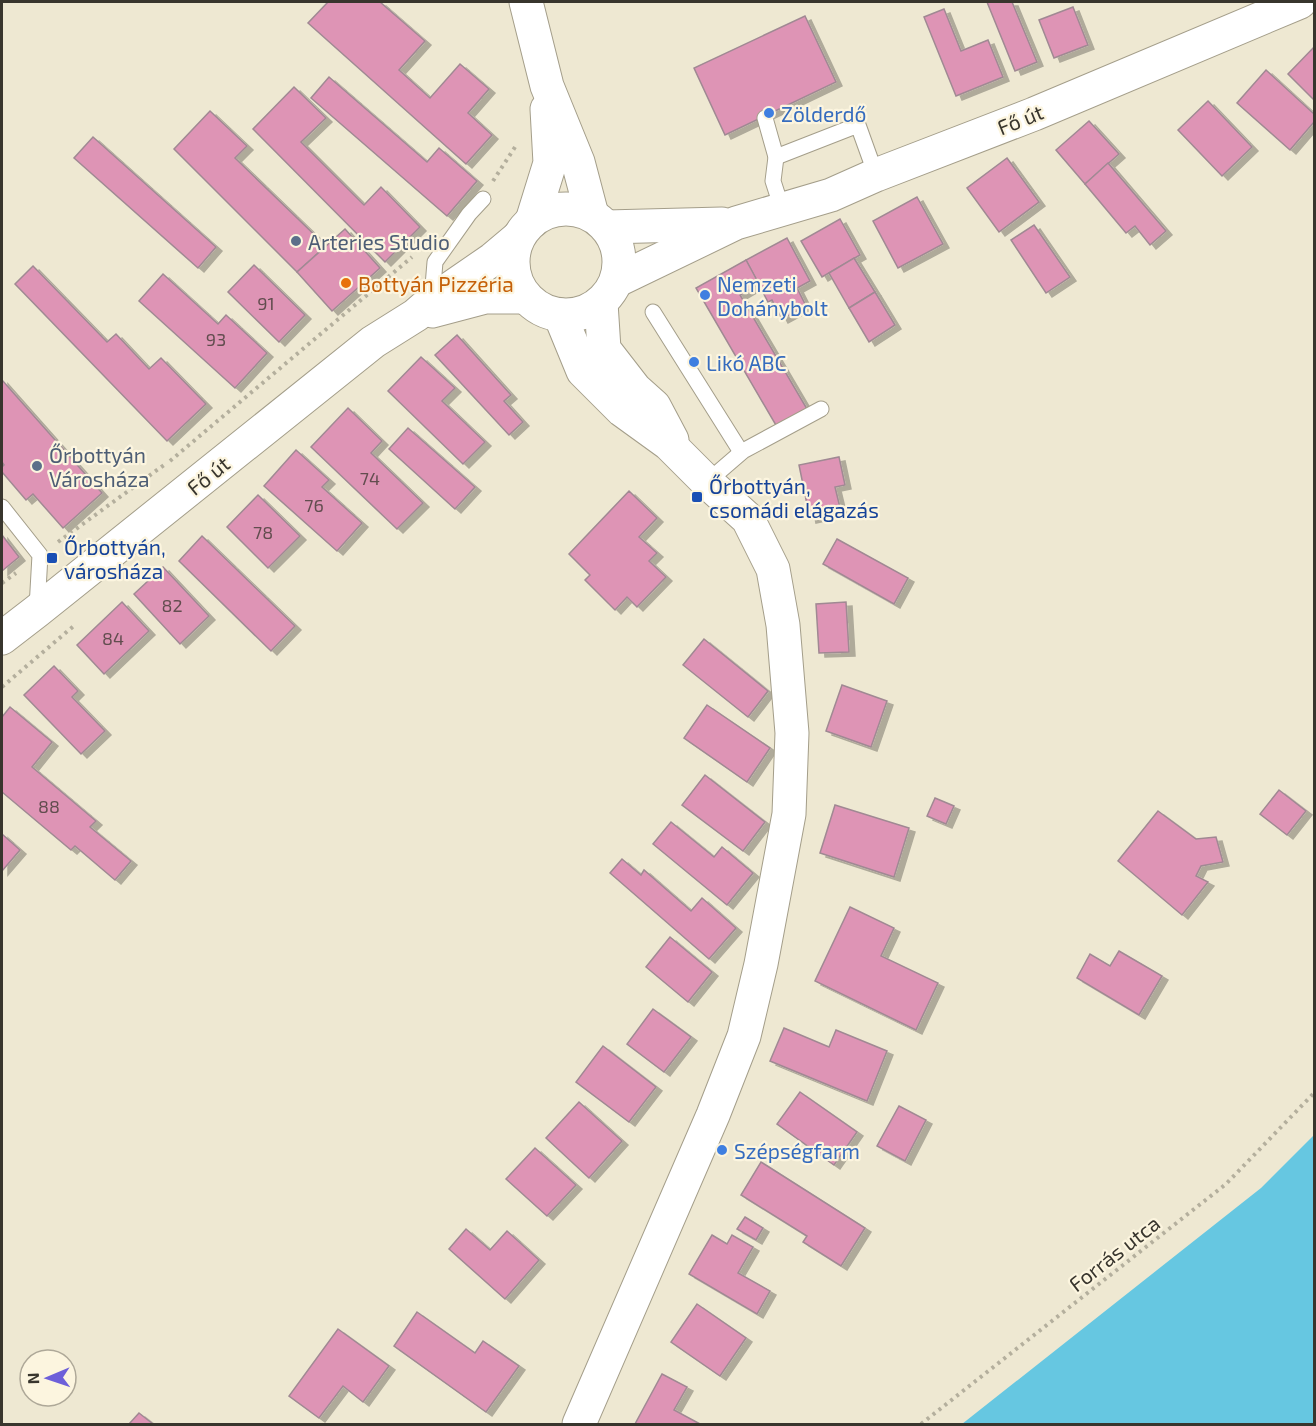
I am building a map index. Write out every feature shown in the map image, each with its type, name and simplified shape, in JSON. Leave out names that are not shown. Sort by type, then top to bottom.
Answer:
[{"type":"main road","points":[[526,2],[547,86],[599,221],[618,247],[620,270],[609,292],[604,349],[635,389],[654,406],[680,455]]},
{"type":"main road","name":"Fő út","points":[[560,315],[577,315],[609,292],[736,224],[831,195],[876,175],[1034,114],[1300,2]]},
{"type":"main road","points":[[547,86],[550,163],[525,229],[514,249],[516,284],[524,297],[547,312],[560,315],[583,371],[622,410],[669,444],[707,483],[748,519],[773,569],[783,626],[792,733],[789,814],[761,964],[744,1036],[713,1115],[579,1425]]},
{"type":"main road","name":"Fő út","points":[[2,638],[373,342],[493,259],[543,214],[561,209],[580,211],[599,221],[736,224]]},
{"type":"main road","name":"Fő út","points":[[424,308],[485,297],[524,297]]},
{"type":"lane","points":[[765,117],[776,157],[773,181],[782,209]]},
{"type":"lane","points":[[776,157],[858,125],[876,175]]},
{"type":"lane","points":[[424,308],[435,262],[469,214],[483,199]]},
{"type":"lane","points":[[653,312],[741,452]]},
{"type":"lane","points":[[707,483],[741,452],[821,409]]},
{"type":"lane","points":[[2,507],[40,555],[37,611]]},
{"type":"path","points":[[483,199],[519,141]]},
{"type":"path","points":[[2,583],[165,465],[420,250]]},
{"type":"path","name":"Forrás utca","points":[[921,1425],[1226,1184],[1314,1093]]},
{"type":"water","points":[[1314,1135],[1314,1424],[962,1424],[1261,1188]]},
{"type":"building","points":[[328,2],[380,2],[425,41],[399,70],[430,98],[460,64],[489,89],[468,113],[492,135],[466,164],[308,23]]},
{"type":"building","points":[[987,2],[1012,2],[1037,62],[1015,71]]},
{"type":"building","points":[[1073,7],[1088,45],[1054,58],[1039,20]]},
{"type":"building","points":[[944,9],[961,51],[988,40],[1003,77],[956,96],[924,17]]},
{"type":"building","points":[[805,16],[836,82],[725,135],[694,68]]},
{"type":"building","points":[[1314,47],[1314,100],[1288,74]]},
{"type":"building","points":[[1266,70],[1314,114],[1314,122],[1290,150],[1237,103]]},
{"type":"building","points":[[329,77],[427,162],[439,148],[477,181],[447,216],[311,98]]},
{"type":"building","points":[[294,87],[326,118],[301,142],[364,205],[381,187],[420,227],[385,262],[253,129]]},
{"type":"building","points":[[1208,101],[1252,147],[1222,176],[1178,130]]},
{"type":"building","points":[[210,111],[247,146],[235,158],[326,246],[297,272],[174,149]]},
{"type":"building","points":[[1089,121],[1119,154],[1085,184],[1056,150]]},
{"type":"building","points":[[93,137],[216,247],[198,268],[74,158]]},
{"type":"building","points":[[1007,158],[1039,202],[999,232],[967,188]]},
{"type":"building","points":[[1108,163],[1166,231],[1150,245],[1135,226],[1126,233],[1085,184]]},
{"type":"building","points":[[917,197],[943,244],[898,268],[873,221]]},
{"type":"building","points":[[840,219],[860,255],[822,277],[801,241]]},
{"type":"building","points":[[1034,225],[1070,277],[1046,293],[1011,240]]},
{"type":"building","points":[[345,229],[380,268],[332,311],[297,272]]},
{"type":"building","points":[[787,238],[810,281],[797,288],[806,306],[782,319],[772,300],[768,302],[746,260]]},
{"type":"building","points":[[854,258],[875,292],[849,308],[829,273]]},
{"type":"building","points":[[746,260],[759,284],[740,295],[807,409],[777,427],[696,288]]},
{"type":"building","points":[[254,265],[305,315],[279,342],[228,292]]},
{"type":"building","points":[[33,266],[107,342],[116,334],[149,369],[161,358],[206,404],[167,441],[15,284]]},
{"type":"building","points":[[163,274],[218,324],[226,315],[267,353],[235,388],[139,301]]},
{"type":"building","points":[[875,292],[895,325],[869,342],[849,308]]},
{"type":"building","points":[[457,335],[511,395],[504,401],[523,422],[509,435],[435,355]]},
{"type":"building","points":[[421,357],[455,388],[442,401],[485,442],[463,464],[388,391]]},
{"type":"building","points":[[2,380],[102,493],[63,528],[33,494],[26,500],[2,472],[4,465],[2,462]]},
{"type":"building","points":[[348,408],[382,441],[371,453],[423,503],[397,529],[311,447]]},
{"type":"building","points":[[408,428],[475,487],[455,509],[389,449]]},
{"type":"building","points":[[296,450],[329,480],[322,487],[362,523],[337,551],[264,486]]},
{"type":"building","points":[[839,457],[845,485],[835,487],[841,512],[810,519],[799,465]]},
{"type":"building","points":[[629,491],[657,518],[639,537],[657,553],[649,561],[666,577],[637,607],[627,597],[615,610],[585,580],[590,575],[569,554]]},
{"type":"building","points":[[258,495],[300,536],[268,568],[227,527]]},
{"type":"building","points":[[2,535],[19,557],[2,571]]},
{"type":"building","points":[[202,536],[295,626],[271,651],[179,561]]},
{"type":"building","points":[[837,539],[908,578],[894,604],[823,564]]},
{"type":"building","points":[[163,567],[209,616],[180,644],[134,594]]},
{"type":"building","points":[[122,602],[149,631],[104,674],[77,645]]},
{"type":"building","points":[[846,602],[849,652],[819,653],[816,604]]},
{"type":"building","points":[[704,639],[768,691],[748,717],[683,665]]},
{"type":"building","points":[[54,666],[78,691],[72,697],[105,731],[81,754],[24,695]]},
{"type":"building","points":[[842,685],[887,701],[871,747],[826,731]]},
{"type":"building","points":[[707,705],[770,748],[747,782],[684,738]]},
{"type":"building","points":[[10,707],[52,742],[32,767],[96,821],[90,827],[131,861],[115,880],[75,846],[71,850],[2,792],[2,717]]},
{"type":"building","points":[[705,775],[765,822],[743,851],[682,805]]},
{"type":"building","points":[[1279,790],[1306,811],[1287,835],[1260,814]]},
{"type":"building","points":[[935,798],[954,806],[946,824],[927,816]]},
{"type":"building","points":[[835,805],[909,828],[894,877],[820,853]]},
{"type":"building","points":[[1158,811],[1196,839],[1216,837],[1223,862],[1201,866],[1196,876],[1208,882],[1182,915],[1118,861]]},
{"type":"building","points":[[671,822],[714,857],[722,847],[753,873],[727,905],[653,844]]},
{"type":"building","points":[[2,834],[20,850],[2,871]]},
{"type":"building","points":[[622,859],[641,875],[644,870],[691,911],[702,898],[736,928],[709,959],[610,873]]},
{"type":"building","points":[[850,907],[894,928],[881,956],[938,983],[916,1030],[815,981]]},
{"type":"building","points":[[670,937],[712,972],[688,1002],[646,967]]},
{"type":"building","points":[[1119,951],[1162,976],[1139,1015],[1077,978],[1090,954],[1110,966]]},
{"type":"building","points":[[653,1009],[691,1037],[664,1072],[627,1044]]},
{"type":"building","points":[[784,1028],[829,1047],[836,1030],[887,1051],[867,1101],[770,1061]]},
{"type":"building","points":[[603,1046],[656,1087],[629,1122],[576,1082]]},
{"type":"building","points":[[800,1092],[857,1132],[834,1165],[777,1124]]},
{"type":"building","points":[[579,1102],[622,1141],[589,1178],[546,1138]]},
{"type":"building","points":[[899,1106],[926,1120],[905,1161],[877,1146]]},
{"type":"building","points":[[535,1148],[576,1185],[547,1216],[506,1179]]},
{"type":"building","points":[[761,1162],[865,1228],[841,1266],[803,1242],[807,1236],[741,1195]]},
{"type":"building","points":[[745,1217],[763,1228],[756,1240],[737,1229]]},
{"type":"building","points":[[466,1229],[490,1250],[507,1231],[539,1260],[505,1299],[449,1249]]},
{"type":"building","points":[[712,1235],[727,1244],[732,1235],[753,1247],[738,1273],[770,1291],[757,1314],[689,1274]]},
{"type":"building","points":[[697,1304],[746,1338],[720,1376],[671,1342]]},
{"type":"building","points":[[417,1312],[475,1353],[483,1341],[519,1366],[486,1412],[394,1346]]},
{"type":"building","points":[[338,1329],[389,1366],[363,1402],[343,1386],[319,1418],[289,1396]]},
{"type":"building","points":[[662,1374],[687,1387],[674,1410],[700,1424],[635,1424]]},
{"type":"building","points":[[139,1413],[153,1424],[129,1424]]},
{"type":"place","name":"Zölderdő","points":[[769,113]]},
{"type":"place","name":"Arteries Studio","points":[[296,241]]},
{"type":"place","name":"Bottyán Pizzéria","points":[[346,283]]},
{"type":"place","name":"Nemzeti Dohánybolt","points":[[705,295]]},
{"type":"place","name":"Likó ABC","points":[[694,362]]},
{"type":"place","name":"Őrbottyán Városháza","points":[[37,466]]},
{"type":"place","name":"Őrbottyán, csomádi elágazás","points":[[697,497]]},
{"type":"place","name":"Őrbottyán, városháza","points":[[52,558]]},
{"type":"place","name":"Szépségfarm","points":[[722,1150]]}]
